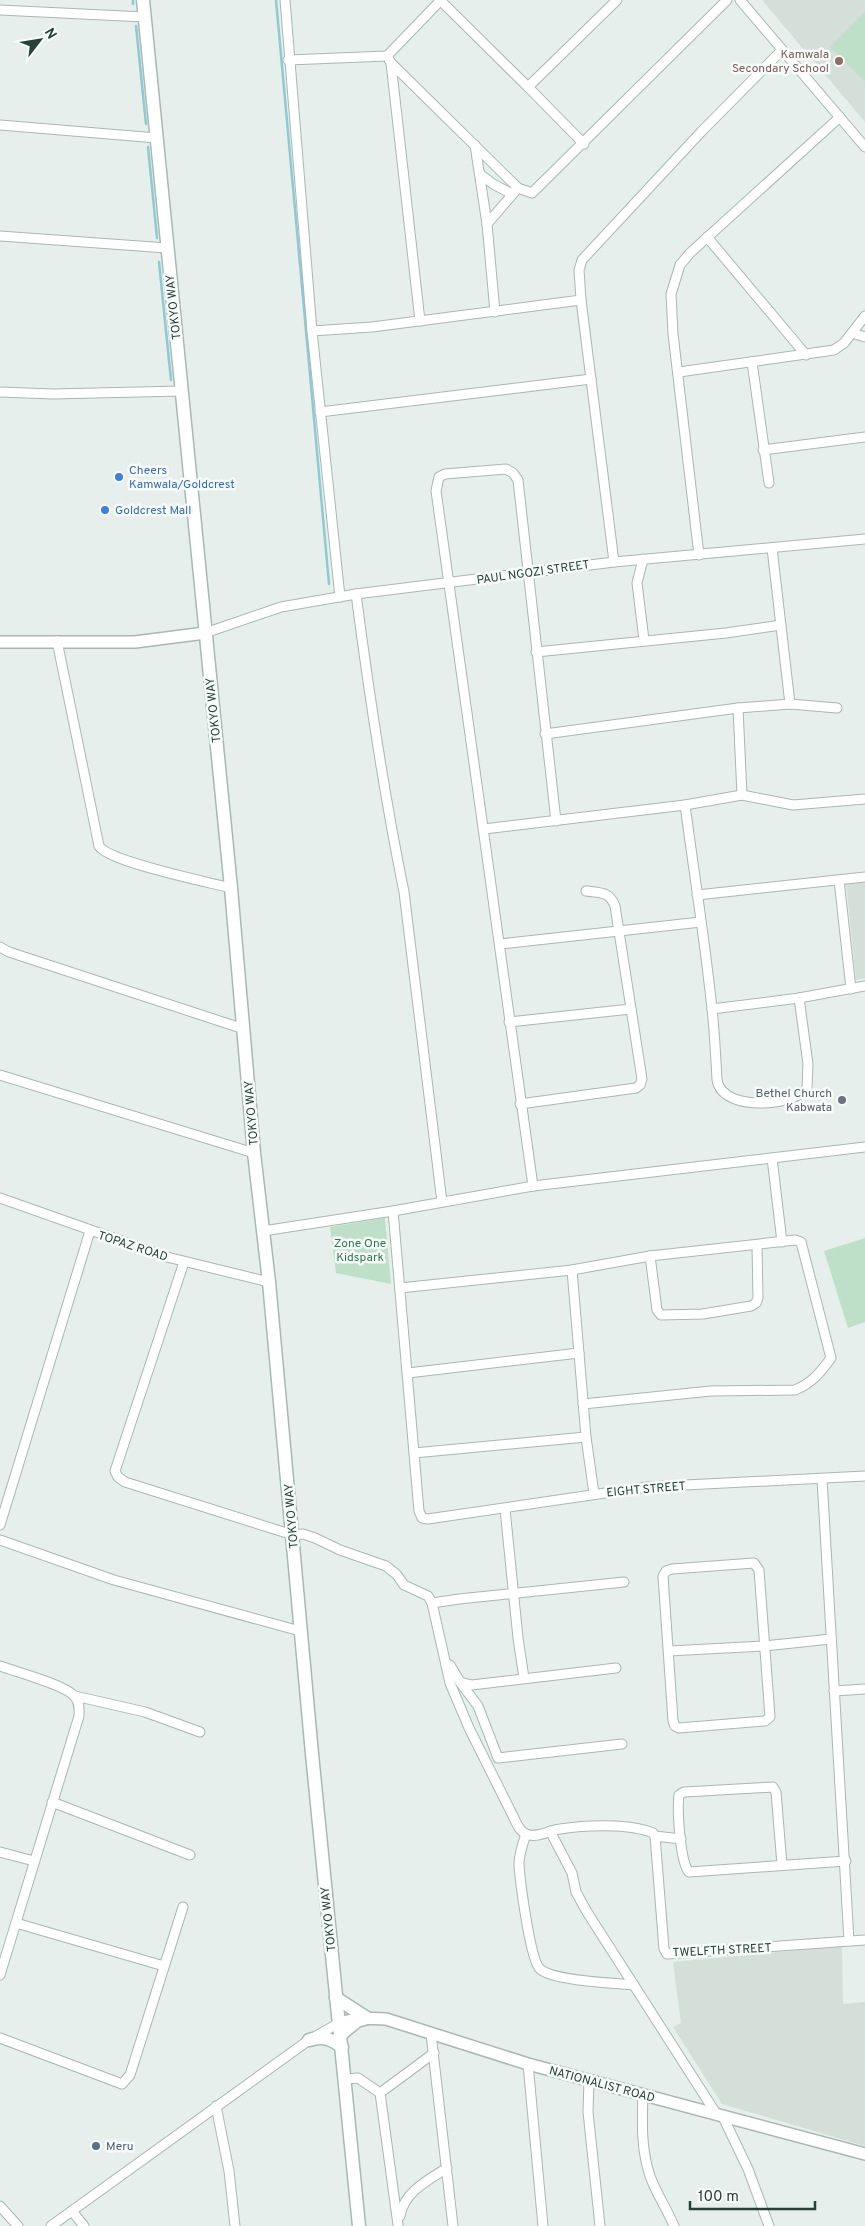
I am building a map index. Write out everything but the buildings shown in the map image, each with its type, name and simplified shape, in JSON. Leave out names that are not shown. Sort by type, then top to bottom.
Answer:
[{"type":"main road","name":"TOKYO WAY","points":[[143,0],[231,888],[254,1153],[269,1282],[293,1535],[300,1631],[360,2226]]},
{"type":"main road","points":[[336,1998],[367,2018]]},
{"type":"main road","points":[[309,2040],[320,2037],[332,2040],[357,2021],[367,2018]]},
{"type":"street","points":[[285,0],[288,60],[312,331],[340,597]]},
{"type":"street","points":[[528,87],[617,0]]},
{"type":"street","points":[[480,174],[493,184],[515,191],[532,193],[536,191],[727,0]]},
{"type":"street","points":[[740,0],[865,146]]},
{"type":"street","points":[[420,321],[389,59],[435,2],[528,87],[584,144]]},
{"type":"street","points":[[0,10],[144,17]]},
{"type":"street","points":[[614,562],[581,300],[579,270],[582,260],[782,50]]},
{"type":"street","points":[[288,60],[389,59],[475,145],[515,191]]},
{"type":"street","points":[[699,555],[671,294],[680,265],[706,237],[840,117]]},
{"type":"street","points":[[0,125],[157,138]]},
{"type":"street","points":[[475,145],[487,224],[495,312]]},
{"type":"street","points":[[487,224],[515,191]]},
{"type":"street","points":[[0,236],[167,248]]},
{"type":"street","points":[[706,237],[806,355]]},
{"type":"street","points":[[312,331],[372,328],[581,300]]},
{"type":"street","points":[[679,372],[834,350],[844,344],[865,316]]},
{"type":"street","points":[[852,333],[865,337]]},
{"type":"street","points":[[752,362],[769,483]]},
{"type":"street","points":[[320,412],[591,379]]},
{"type":"street","points":[[0,392],[52,394],[181,391]]},
{"type":"street","points":[[763,450],[865,437]]},
{"type":"street","points":[[533,1186],[520,1104],[500,944],[436,491],[440,477],[445,474],[506,469],[513,473],[520,490],[544,734],[556,821]]},
{"type":"street","name":"PAUL NGOZI STREET","points":[[205,633],[281,607],[356,594],[449,584],[527,572],[614,562],[865,539]]},
{"type":"street","points":[[772,548],[790,704]]},
{"type":"street","points":[[643,559],[637,583],[644,640]]},
{"type":"street","points":[[356,594],[367,676],[404,892],[442,1202]]},
{"type":"street","points":[[536,652],[726,633],[781,625]]},
{"type":"street","points":[[0,642],[135,642],[205,633]]},
{"type":"street","points":[[57,641],[99,846],[102,851],[134,863],[231,888]]},
{"type":"street","points":[[544,734],[738,708],[790,704],[837,708]]},
{"type":"street","points":[[738,708],[742,795]]},
{"type":"street","points":[[484,829],[685,805],[742,795],[793,805],[865,799]]},
{"type":"street","points":[[685,805],[712,1010],[718,1083],[721,1090],[745,1102],[765,1104],[786,1101],[801,1095],[807,1089],[809,1082],[808,1064],[799,998]]},
{"type":"street","points":[[697,894],[865,877]]},
{"type":"street","points":[[840,880],[851,988]]},
{"type":"street","points":[[520,1104],[636,1088],[642,1080],[612,898],[606,894],[586,891]]},
{"type":"street","points":[[500,944],[701,922]]},
{"type":"street","points":[[0,947],[9,952],[244,1029]]},
{"type":"street","points":[[712,1010],[799,998],[865,986]]},
{"type":"street","points":[[510,1022],[631,1008]]},
{"type":"street","points":[[0,1075],[254,1153]]},
{"type":"street","points":[[263,1231],[393,1211],[533,1186],[865,1147]]},
{"type":"street","points":[[772,1158],[782,1242]]},
{"type":"street","name":"TOPAZ ROAD","points":[[0,1198],[90,1231],[184,1262],[269,1282]]},
{"type":"street","points":[[393,1211],[414,1454],[586,1437]]},
{"type":"street","points":[[0,1524],[90,1231]]},
{"type":"street","points":[[400,1288],[572,1270],[650,1256],[795,1240],[801,1242],[831,1358],[819,1375],[806,1386],[795,1390],[711,1391],[583,1404]]},
{"type":"street","points":[[650,1256],[660,1315],[703,1314],[751,1306],[756,1303],[758,1298],[757,1245]]},
{"type":"street","points":[[184,1262],[115,1471],[118,1477],[125,1482],[293,1535],[303,1534],[315,1538],[340,1550],[386,1566],[397,1575],[404,1585],[428,1596],[432,1603],[450,1683],[469,1728],[519,1828],[526,1834],[535,1836],[561,1828],[631,1826],[653,1832],[655,1836],[681,1839]]},
{"type":"street","points":[[572,1270],[586,1437],[594,1494]]},
{"type":"street","points":[[408,1372],[579,1353]]},
{"type":"street","name":"EIGHT STREET","points":[[414,1454],[419,1511],[422,1518],[428,1519],[646,1488],[865,1476]]},
{"type":"street","points":[[822,1479],[846,1862],[849,1941]]},
{"type":"street","points":[[505,1509],[524,1678]]},
{"type":"street","points":[[0,1540],[114,1580],[300,1631]]},
{"type":"street","points":[[754,1563],[759,1570],[770,1717],[765,1721],[679,1728],[675,1726],[673,1721],[669,1650],[663,1576],[666,1571],[754,1563]]},
{"type":"street","points":[[432,1603],[624,1582]]},
{"type":"street","points":[[669,1650],[764,1646],[831,1639]]},
{"type":"street","points":[[442,1650],[454,1674],[478,1706],[498,1758],[622,1744]]},
{"type":"street","points":[[0,1666],[65,1689],[75,1696],[145,1712],[200,1732]]},
{"type":"street","points":[[460,1682],[472,1685],[616,1668]]},
{"type":"street","points":[[834,1691],[865,1689]]},
{"type":"street","points":[[0,1975],[79,1716],[80,1706],[75,1696]]},
{"type":"street","points":[[782,1865],[776,1792],[773,1787],[684,1792],[678,1795],[681,1839],[686,1868],[689,1872],[846,1862]]},
{"type":"street","points":[[52,1802],[190,1855]]},
{"type":"street","points":[[550,1831],[572,1873],[576,1892],[634,1985],[720,2116],[748,2168],[769,2226]]},
{"type":"street","points":[[526,1834],[519,1863],[528,1927],[535,1960],[540,1968],[549,1974],[576,1979],[634,1985]]},
{"type":"street","name":"TWELFTH STREET","points":[[655,1836],[664,1949],[667,1954],[865,1940]]},
{"type":"street","points":[[0,1852],[34,1861]]},
{"type":"street","points":[[0,2038],[122,2084],[130,2075],[183,1907]]},
{"type":"street","points":[[16,1923],[164,1966]]},
{"type":"street","name":"NATIONALIST ROAD","points":[[367,2018],[386,2019],[528,2064],[865,2154]]},
{"type":"street","points":[[431,2034],[453,2226]]},
{"type":"street","points":[[51,2226],[309,2040],[340,2035]]},
{"type":"street","points":[[380,2093],[434,2053]]},
{"type":"street","points":[[528,2064],[543,2226]]},
{"type":"street","points":[[345,2079],[358,2078],[380,2093],[398,2225]]},
{"type":"street","points":[[589,2080],[588,2112],[600,2226]]},
{"type":"street","points":[[643,2094],[641,2132],[646,2158],[651,2178],[674,2226]]},
{"type":"street","points":[[216,2106],[229,2171],[235,2226]]},
{"type":"street","points":[[398,2225],[402,2205],[421,2185],[447,2168]]},
{"type":"street","points":[[0,2206],[18,2226]]},
{"type":"street","points":[[72,2211],[84,2226]]},
{"type":"shaded area","name":"Kamwala Secondary School","points":[[762,0],[865,0],[865,122]]},
{"type":"shaded area","points":[[865,881],[865,978],[856,980],[846,882]]},
{"type":"shaded area","points":[[842,1946],[843,2004],[865,2002],[865,2146],[722,2104],[673,2027],[681,2023],[673,1962]]},
{"type":"green space","points":[[865,12],[865,82],[830,47]]},
{"type":"green space","name":"Zone One Kidspark","points":[[385,1218],[391,1284],[336,1273],[330,1227]]},
{"type":"green space","points":[[865,1238],[865,1322],[848,1328],[824,1251]]},
{"type":"waterway","points":[[276,0],[329,584]]},
{"type":"waterway","points":[[136,26],[146,124]]},
{"type":"waterway","points":[[148,147],[157,238]]},
{"type":"waterway","points":[[159,262],[171,380]]},
{"type":"place","name":"Kamwala Secondary School","points":[[839,61]]},
{"type":"place","name":"Cheers Kamwala/Goldcrest","points":[[119,477]]},
{"type":"place","name":"Goldcrest Mall","points":[[105,510]]},
{"type":"place","name":"Bethel Church Kabwata","points":[[842,1100]]},
{"type":"place","name":"Meru","points":[[96,2146]]}]
